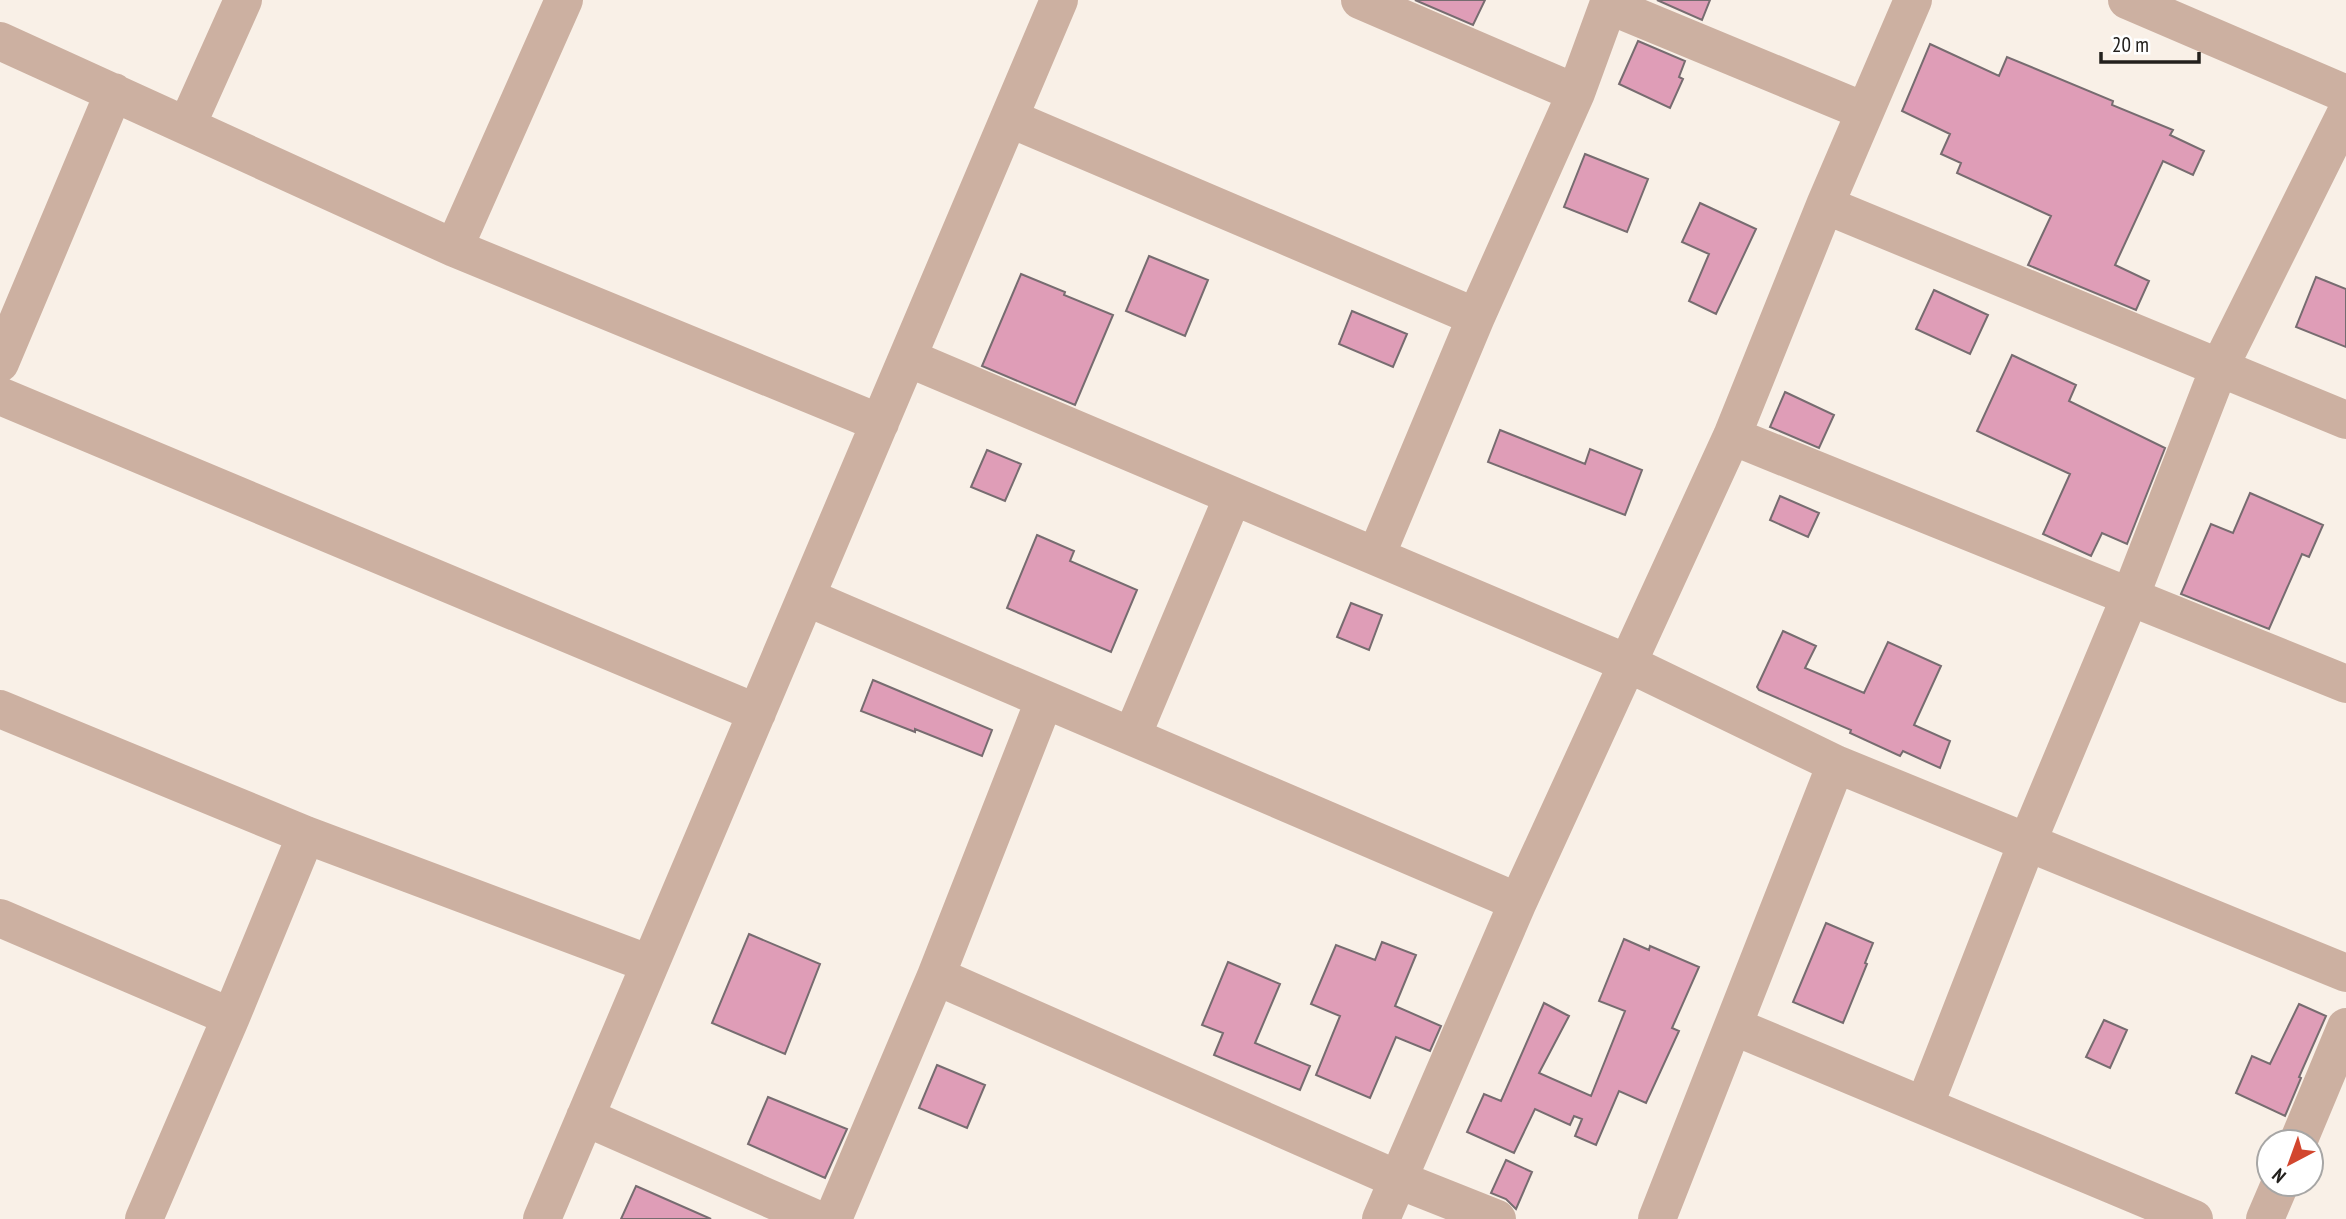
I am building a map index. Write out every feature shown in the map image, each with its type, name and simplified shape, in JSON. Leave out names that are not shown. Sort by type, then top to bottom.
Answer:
[{"type":"street","points":[[187,125],[243,0]]},
{"type":"street","points":[[453,248],[564,0]]},
{"type":"street","points":[[542,1219],[1059,0]]},
{"type":"street","points":[[1360,0],[1576,93]]},
{"type":"street","points":[[1381,1219],[1518,902],[1732,436],[1864,111],[1913,0]]},
{"type":"street","points":[[2127,0],[2346,94]]},
{"type":"street","points":[[1376,556],[1476,317],[1576,93],[1609,3],[1864,111]]},
{"type":"street","points":[[0,41],[453,248],[880,423]]},
{"type":"street","points":[[0,363],[114,92]]},
{"type":"street","points":[[1925,1104],[2027,843],[2130,597],[2220,368],[2346,113]]},
{"type":"street","points":[[1009,118],[1476,317]]},
{"type":"street","points":[[1825,205],[2346,420]]},
{"type":"street","points":[[908,358],[1627,663],[1836,764],[2346,974]]},
{"type":"street","points":[[0,396],[757,713]]},
{"type":"street","points":[[1732,436],[2346,684]]},
{"type":"street","points":[[1132,736],[1233,496]]},
{"type":"street","points":[[806,597],[1518,902]]},
{"type":"street","points":[[834,1219],[936,976],[1044,701]]},
{"type":"street","points":[[0,709],[306,835],[650,964]]},
{"type":"street","points":[[1657,1219],[1836,764]]},
{"type":"street","points":[[144,1219],[306,835]]},
{"type":"street","points":[[0,918],[231,1017]]},
{"type":"street","points":[[936,976],[1399,1180],[1497,1219]]},
{"type":"street","points":[[1733,1026],[1925,1104],[2194,1219]]},
{"type":"street","points":[[2304,1128],[2346,1027]]},
{"type":"street","points":[[585,1117],[816,1219]]},
{"type":"street","points":[[2265,1219],[2274,1198]]},
{"type":"building","points":[[1415,0],[1485,0],[1473,25]]},
{"type":"building","points":[[1657,0],[1710,0],[1702,20]]},
{"type":"building","points":[[1638,41],[1685,61],[1679,77],[1683,79],[1670,108],[1619,84]]},
{"type":"building","points":[[1930,44],[1999,76],[2007,57],[2113,101],[2112,105],[2173,130],[2170,135],[2204,151],[2193,175],[2163,161],[2115,265],[2149,281],[2136,310],[2028,265],[2051,216],[1957,173],[1961,163],[1941,154],[1950,134],[1902,111]]},
{"type":"building","points":[[1585,154],[1648,179],[1627,232],[1564,207]]},
{"type":"building","points":[[1700,203],[1756,229],[1716,314],[1689,301],[1709,254],[1682,242]]},
{"type":"building","points":[[1149,256],[1208,280],[1185,336],[1126,311]]},
{"type":"building","points":[[1021,274],[1113,315],[1075,405],[982,366]]},
{"type":"building","points":[[2316,277],[2346,289],[2346,347],[2296,327]]},
{"type":"building","points":[[1934,290],[1988,315],[1970,354],[1916,329]]},
{"type":"building","points":[[1352,311],[1407,334],[1393,367],[1339,344]]},
{"type":"building","points":[[2012,355],[2076,385],[2069,401],[2165,448],[2127,544],[2102,533],[2091,556],[2043,534],[2070,474],[1977,431]]},
{"type":"building","points":[[1785,392],[1834,415],[1819,448],[1770,427]]},
{"type":"building","points":[[1500,430],[1585,464],[1590,449],[1642,470],[1625,515],[1488,462]]},
{"type":"building","points":[[987,450],[1021,464],[1005,501],[971,487]]},
{"type":"building","points":[[2250,493],[2323,525],[2309,557],[2302,554],[2269,629],[2181,594],[2211,524],[2233,533]]},
{"type":"building","points":[[1780,496],[1819,513],[1808,537],[1770,520]]},
{"type":"building","points":[[1037,535],[1074,551],[1070,561],[1137,590],[1111,652],[1007,608]]},
{"type":"building","points":[[1351,603],[1382,615],[1369,650],[1337,637]]},
{"type":"building","points":[[1783,631],[1816,646],[1805,668],[1864,693],[1888,642],[1941,666],[1914,725],[1950,741],[1940,768],[1903,751],[1900,756],[1850,733],[1851,730],[1759,690],[1757,687]]},
{"type":"building","points":[[873,680],[992,730],[982,756],[861,711]]},
{"type":"building","points":[[1826,923],[1873,943],[1843,1023],[1793,1002]]},
{"type":"building","points":[[749,934],[820,964],[785,1054],[712,1023]]},
{"type":"building","points":[[1624,939],[1649,950],[1650,946],[1699,967],[1672,1028],[1679,1031],[1646,1103],[1619,1091],[1596,1145],[1575,1136],[1582,1119],[1574,1116],[1570,1125],[1535,1109],[1514,1153],[1467,1132],[1484,1094],[1501,1101],[1544,1003],[1569,1016],[1539,1073],[1591,1096],[1625,1011],[1599,1001]]},
{"type":"building","points":[[1382,942],[1416,955],[1395,1006],[1441,1026],[1430,1051],[1396,1037],[1370,1098],[1316,1075],[1340,1016],[1311,1004],[1336,945],[1375,960]]},
{"type":"building","points":[[1228,962],[1280,984],[1255,1043],[1310,1066],[1300,1090],[1214,1055],[1223,1033],[1202,1025]]},
{"type":"building","points":[[2299,1004],[2326,1016],[2285,1116],[2236,1093],[2252,1056],[2270,1064]]},
{"type":"building","points":[[2104,1020],[2127,1030],[2110,1068],[2086,1057]]},
{"type":"building","points":[[937,1065],[985,1085],[967,1128],[919,1108]]},
{"type":"building","points":[[768,1097],[847,1129],[825,1178],[748,1144]]},
{"type":"building","points":[[1506,1160],[1532,1172],[1516,1209],[1506,1199],[1491,1193]]},
{"type":"building","points":[[636,1186],[711,1219],[621,1219]]}]
